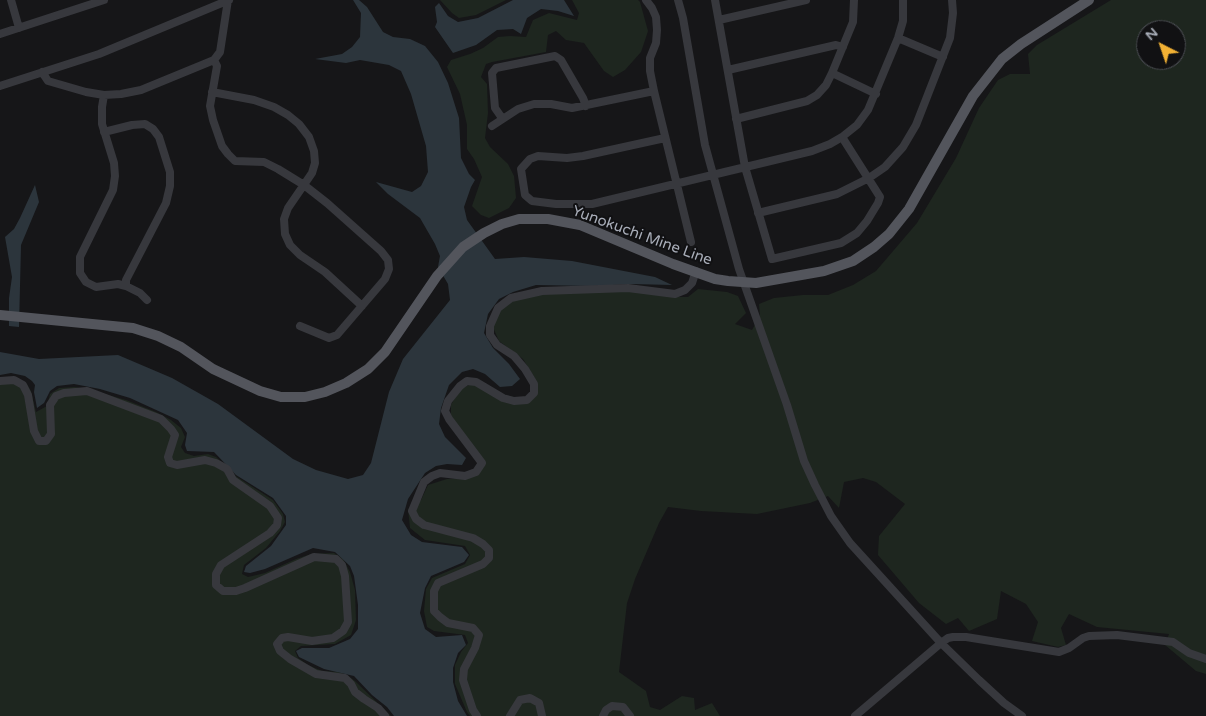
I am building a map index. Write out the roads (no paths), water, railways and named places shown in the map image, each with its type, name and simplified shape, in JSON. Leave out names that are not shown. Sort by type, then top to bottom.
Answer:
[{"type":"main road","name":"Yunokuchi Mine Line","points":[[0,315],[133,328],[158,336],[181,347],[213,369],[260,391],[281,397],[305,397],[325,392],[346,383],[368,368],[385,352],[437,276],[463,247],[484,232],[519,219],[548,219],[580,225],[715,279],[743,283],[824,271],[853,261],[889,234],[909,209],[973,96],[1002,59],[1021,44],[1089,0]]},
{"type":"street","points":[[10,0],[19,28]]},
{"type":"street","points":[[0,34],[104,0]]},
{"type":"street","points":[[42,72],[48,81],[86,92],[104,95],[141,90],[214,60],[220,52],[229,0]]},
{"type":"street","points":[[0,86],[99,54],[229,0]]},
{"type":"street","points":[[646,0],[656,17],[657,30],[656,43],[650,58],[650,72],[691,242]]},
{"type":"street","points":[[678,0],[683,18],[705,145],[713,175],[743,283],[804,461],[831,516],[850,543],[942,643],[985,686],[1022,716]]},
{"type":"street","points":[[715,0],[745,167],[772,259],[841,243],[857,234],[878,203],[880,197],[842,137]]},
{"type":"street","points":[[719,20],[806,0]]},
{"type":"street","points":[[736,119],[807,101],[817,95],[826,85],[832,74],[853,22],[854,0]]},
{"type":"street","points":[[665,138],[583,156],[568,158],[538,156],[530,159],[520,169],[525,195],[532,200],[556,204],[592,204],[812,151],[842,137],[857,125],[868,110],[876,94],[903,22],[904,0]]},
{"type":"street","points":[[758,213],[837,194],[869,178],[885,167],[903,147],[916,125],[950,38],[952,0]]},
{"type":"street","points":[[898,38],[943,57]]},
{"type":"street","points":[[728,70],[836,45],[843,47]]},
{"type":"street","points":[[502,118],[495,108],[492,73],[496,68],[555,56],[561,60],[584,98],[586,106]]},
{"type":"street","points":[[214,60],[217,66],[210,106],[222,146],[228,154],[235,161],[264,162],[304,185],[381,251],[388,260],[389,269],[385,279],[336,335],[329,338],[300,326]]},
{"type":"street","points":[[832,74],[876,94]]},
{"type":"street","points":[[212,92],[254,100],[274,107],[299,124],[309,137],[314,151],[315,163],[304,185],[288,208],[284,219],[284,234],[290,245],[300,255],[325,272],[362,306]]},
{"type":"street","points":[[492,126],[518,109],[534,104],[550,104],[572,108],[654,92]]},
{"type":"street","points":[[104,95],[102,107],[104,132],[114,163],[115,176],[113,190],[80,257],[80,274],[86,282],[96,287],[118,284],[126,286],[140,293],[147,300]]},
{"type":"street","points":[[104,132],[132,125],[145,124],[160,137],[170,172],[170,186],[166,202],[126,280],[126,286]]},
{"type":"street","points":[[477,716],[472,710],[463,680],[464,669],[475,648],[479,635],[473,628],[448,623],[440,618],[434,611],[434,591],[438,583],[482,564],[489,558],[489,550],[473,538],[424,526],[416,519],[412,511],[424,482],[432,476],[440,473],[465,476],[476,472],[482,463],[449,419],[446,411],[448,401],[460,386],[467,381],[476,382],[503,398],[514,401],[527,400],[534,393],[534,384],[525,368],[514,356],[497,345],[490,335],[490,326],[498,308],[510,298],[542,291],[603,288],[628,288],[674,294],[685,290],[692,283],[696,271]]},
{"type":"street","points":[[0,381],[14,380],[23,385],[28,395],[34,432],[39,440],[46,441],[51,434],[50,405],[56,396],[64,393],[87,391],[161,419],[175,436],[168,457],[170,463],[177,465],[205,460],[216,463],[227,470],[233,480],[270,506],[278,518],[277,525],[270,533],[221,565],[216,574],[216,584],[223,591],[236,591],[245,588],[314,557],[336,559],[342,565],[345,576],[348,622],[343,631],[333,638],[312,641],[282,638],[277,644],[280,651],[290,659],[316,674],[345,678],[355,692],[378,708],[385,716]]},
{"type":"street","points":[[855,716],[948,638],[966,637],[1058,652],[1070,648],[1083,638],[1089,636],[1117,635],[1173,642],[1189,652],[1206,659]]},
{"type":"street","points":[[510,716],[520,700],[530,698],[539,703],[542,716]]},
{"type":"street","points":[[603,716],[606,710],[612,706],[623,707],[630,716]]}]
